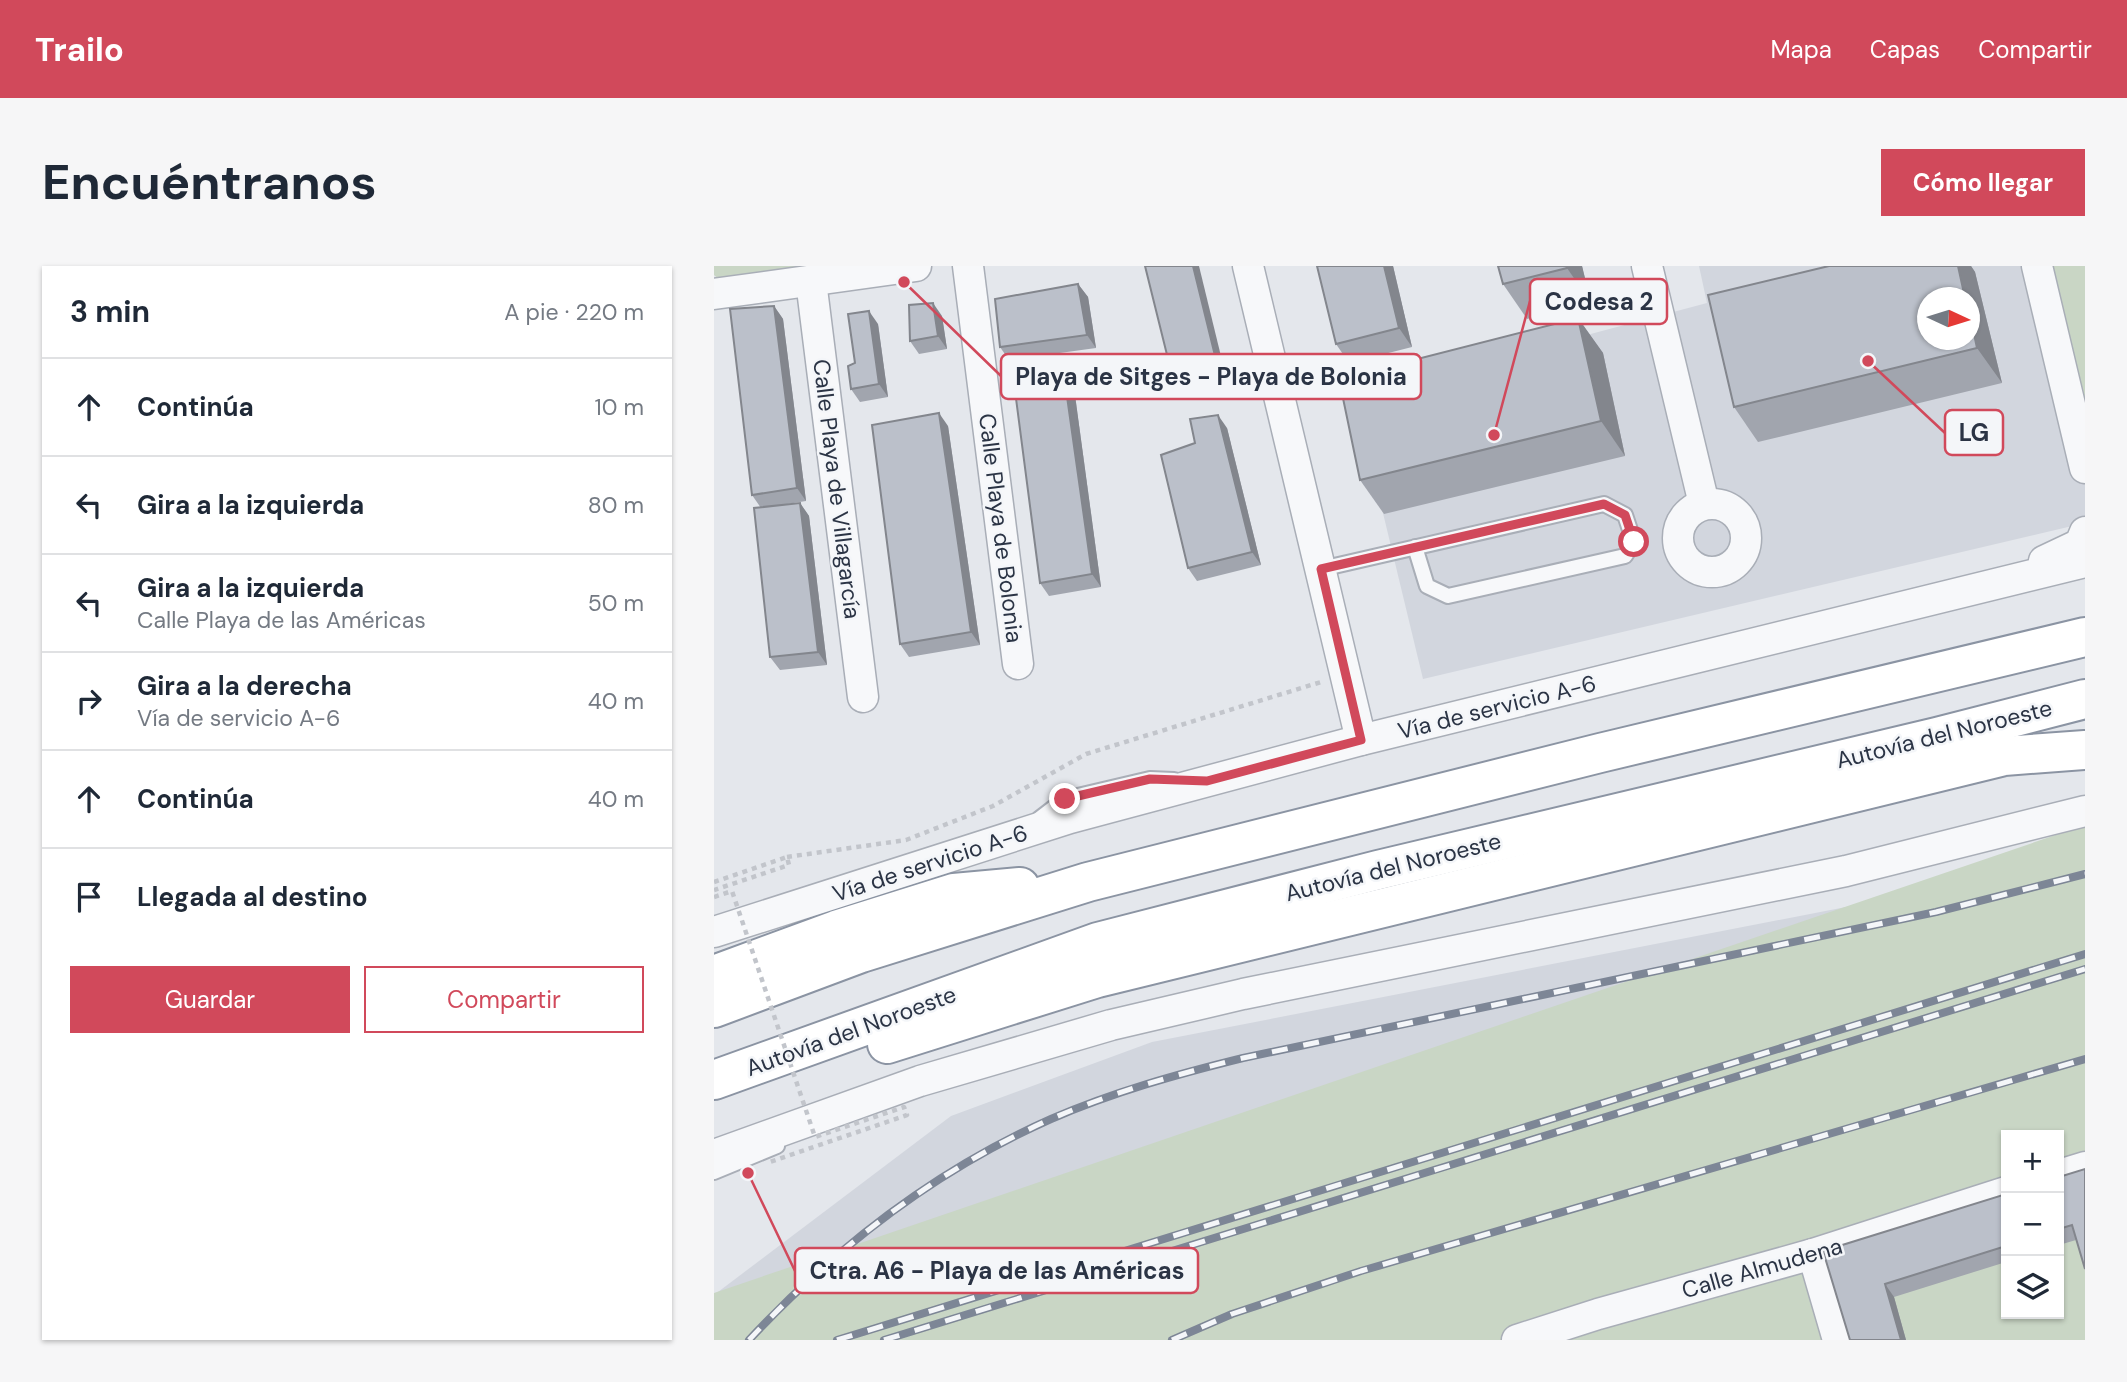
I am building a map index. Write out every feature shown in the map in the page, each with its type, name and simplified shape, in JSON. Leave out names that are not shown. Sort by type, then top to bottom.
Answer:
[{"type":"highway","points":[[714,1008],[861,953],[1088,882],[1613,749],[2085,637]]},
{"type":"highway","name":"Autovía del Noroeste","points":[[714,1080],[1098,942],[1378,870],[1937,737],[2085,699]]},
{"type":"highway","points":[[714,1108],[871,1049],[1097,978],[2004,756],[2085,750]]},
{"type":"highway","points":[[714,975],[836,930],[954,893],[1088,882]]},
{"type":"street","points":[[714,294],[916,266]]},
{"type":"street","name":"Calle Playa de Bolonia","points":[[968,266],[1018,664]]},
{"type":"street","points":[[1248,266],[1361,740]]},
{"type":"street","points":[[1647,266],[1704,504]]},
{"type":"street","points":[[2037,266],[2073,365],[2085,468]]},
{"type":"street","name":"Calle Playa de Villagarcía","points":[[811,281],[863,697]]},
{"type":"street","points":[[1997,585],[2080,544],[2085,532]]},
{"type":"street","name":"Vía de servicio A-6","points":[[714,932],[1070,818],[1207,781],[1361,740],[2085,562]]},
{"type":"street","points":[[714,1156],[920,1081],[1111,1025],[1243,994],[1846,872],[2085,811]]},
{"type":"street","points":[[2064,1173],[2085,1167]]},
{"type":"street","name":"Calle Almudena","points":[[1517,1340],[1598,1314],[1813,1254],[2003,1193]]},
{"type":"street","points":[[1813,1254],[1838,1340]]},
{"type":"lane","points":[[1321,569],[1415,547],[1604,504],[1625,515],[1634,542],[1625,556],[1448,596],[1427,586],[1415,547]]},
{"type":"lane","points":[[714,1172],[744,1162],[920,1081]]},
{"type":"path","points":[[714,882],[787,857],[906,840],[993,806],[1086,754],[1322,682]]},
{"type":"path","points":[[714,890],[789,865],[787,857]]},
{"type":"path","points":[[714,897],[732,891],[815,1137],[904,1107],[907,1115],[770,1162]]},
{"type":"shaded area","points":[[1699,266],[2085,266],[2085,523],[1423,679],[1355,397],[1707,303]]},
{"type":"shaded area","points":[[1938,889],[714,1340],[714,1295],[951,1116],[1152,1042]]},
{"type":"green space","points":[[714,266],[836,266],[722,282],[714,275]]},
{"type":"green space","points":[[2048,266],[2085,266],[2085,421]]},
{"type":"green space","points":[[2085,825],[2085,1340],[714,1340],[714,1293]]},
{"type":"building","points":[[1145,266],[1193,266],[1219,372],[1174,383]]},
{"type":"building","points":[[1317,266],[1384,266],[1399,328],[1336,344]]},
{"type":"building","points":[[1498,266],[1566,266],[1567,268],[1503,284]]},
{"type":"building","points":[[1829,266],[1958,266],[1963,287],[1917,287],[1917,350],[1969,350],[1734,407],[1708,295]]},
{"type":"building","points":[[1078,284],[1087,335],[1000,347],[995,299]]},
{"type":"building","points":[[933,303],[938,336],[910,341],[909,305]]},
{"type":"building","points":[[774,306],[797,488],[752,495],[730,309]]},
{"type":"building","points":[[869,311],[879,384],[851,389],[848,366],[855,363],[848,314]]},
{"type":"building","points":[[1578,318],[1601,421],[1360,480],[1339,379]]},
{"type":"building","points":[[1064,375],[1092,574],[1040,583],[1014,383]]},
{"type":"building","points":[[939,413],[971,632],[900,644],[872,425]]},
{"type":"building","points":[[1218,415],[1252,552],[1188,568],[1161,455],[1195,443],[1190,419]]},
{"type":"building","points":[[800,503],[818,652],[770,657],[754,508]]},
{"type":"building","points":[[2085,1169],[2085,1269],[2072,1225],[2064,1227],[2064,1175]]},
{"type":"building","points":[[2001,1196],[2001,1248],[1885,1284],[1901,1340],[1850,1340],[1823,1251]]},
{"type":"railway","points":[[749,1340],[782,1306],[852,1243],[928,1187],[1009,1139],[1098,1100],[1243,1058],[1936,912],[2085,874]]},
{"type":"railway","points":[[837,1340],[2085,954]]},
{"type":"railway","points":[[884,1340],[2085,969]]},
{"type":"railway","points":[[1172,1340],[1232,1314],[1361,1271],[2085,1059]]},
{"type":"place","name":"Playa de Sitges - Playa de Bolonia","points":[[904,282]]},
{"type":"place","name":"LG","points":[[1868,361]]},
{"type":"place","name":"Codesa 2","points":[[1494,435]]},
{"type":"place","name":"Ctra. A6 - Playa de las Américas","points":[[748,1173]]},
{"type":"route","points":[[1065,799],[1150,779],[1207,781],[1361,740],[1321,569],[1604,504],[1625,515],[1634,542]]}]
